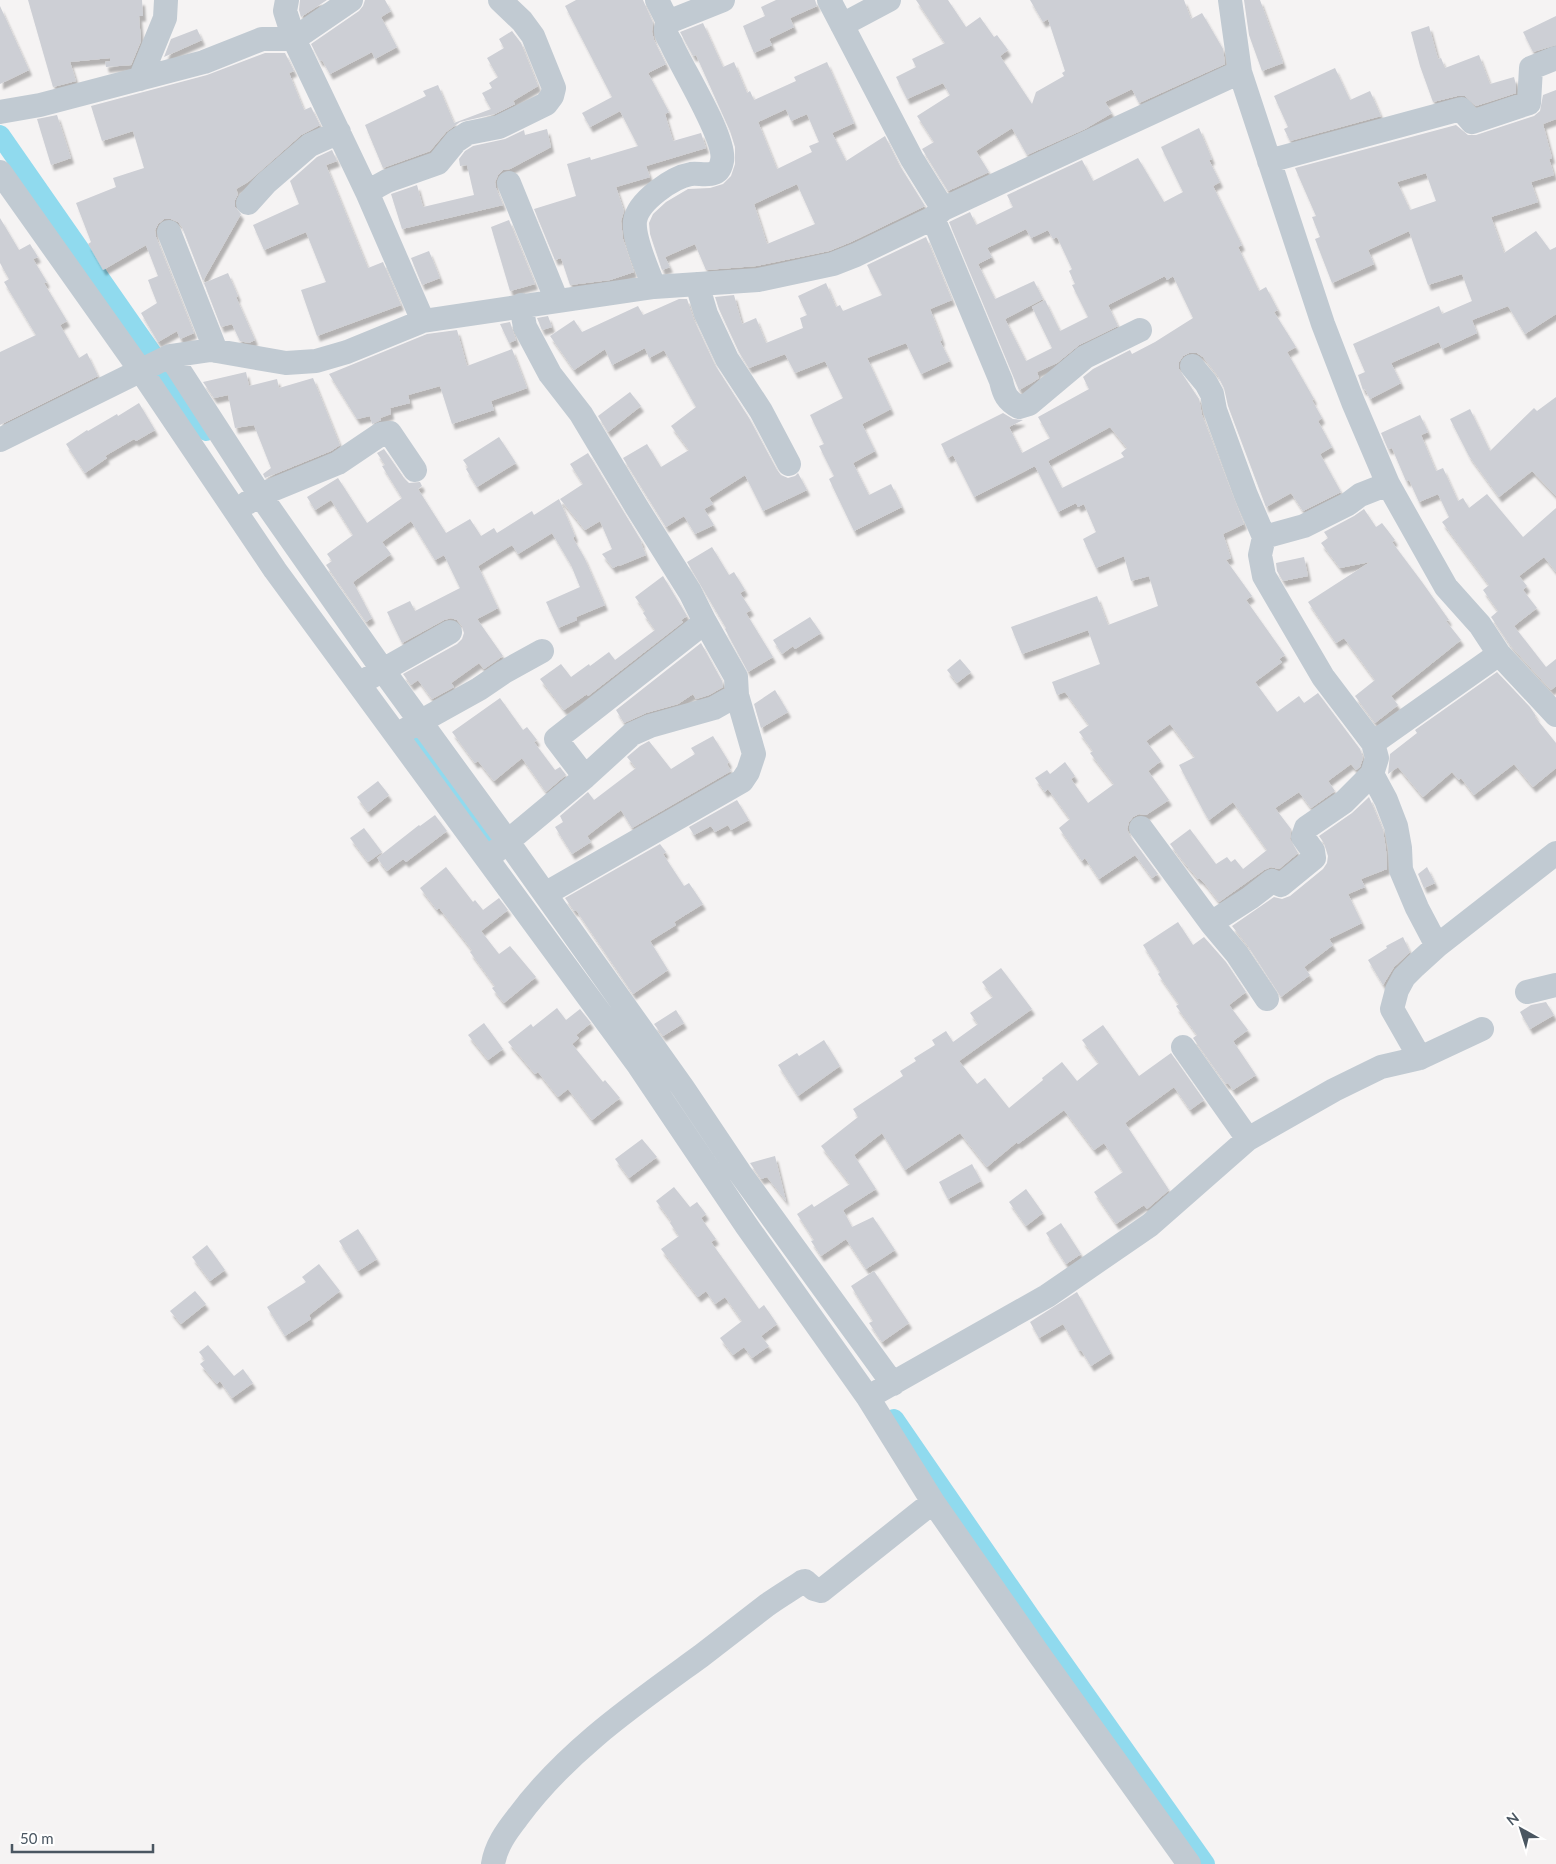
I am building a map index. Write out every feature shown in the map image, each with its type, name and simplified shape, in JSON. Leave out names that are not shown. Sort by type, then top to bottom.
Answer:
[{"type":"street","points":[[140,79],[165,18],[166,0]]},
{"type":"street","points":[[287,0],[285,11],[294,39],[339,132],[423,321]]},
{"type":"street","points":[[0,112],[40,105],[204,62],[262,39],[294,39],[351,0]]},
{"type":"street","points":[[366,192],[388,181],[438,163],[456,141],[468,132],[499,127],[546,104],[552,96],[554,88],[533,36],[522,21],[500,0]]},
{"type":"street","points":[[657,0],[668,22]]},
{"type":"street","points":[[654,287],[638,241],[635,219],[651,197],[672,180],[694,173],[714,173],[719,170],[722,161],[715,131],[665,29],[668,22],[723,0]]},
{"type":"street","points":[[829,0],[938,213],[995,364],[1003,391],[1010,402],[1018,407],[1029,404],[1070,368],[1085,358],[1140,330]]},
{"type":"street","points":[[842,25],[889,0]]},
{"type":"street","points":[[1230,0],[1240,72],[1269,161],[1323,324],[1353,402],[1388,484],[1446,587],[1480,625],[1498,654],[1556,715]]},
{"type":"street","points":[[1269,161],[1461,109],[1472,122],[1529,103],[1531,68],[1556,58]]},
{"type":"street","points":[[0,440],[157,363],[210,350],[286,363],[316,361],[347,352],[423,321],[654,287],[758,280],[833,264],[856,255],[938,213],[1240,72]]},
{"type":"street","points":[[248,203],[266,183],[310,145],[339,132]]},
{"type":"street","points":[[0,172],[157,363],[249,502],[408,728],[497,850],[639,1066],[752,1233],[880,1390]]},
{"type":"street","points":[[510,183],[557,301]]},
{"type":"street","points":[[169,232],[216,351]]},
{"type":"street","points":[[697,284],[706,314],[727,359],[761,412],[789,464]]},
{"type":"street","points":[[520,306],[525,327],[550,374],[581,414],[690,592],[736,677],[737,695],[754,754],[748,772],[742,781],[544,894]]},
{"type":"street","points":[[157,363],[249,502],[275,570],[371,676]]},
{"type":"street","points":[[1192,366],[1206,383],[1212,394],[1215,410],[1243,487],[1264,537],[1260,556],[1264,576],[1323,677],[1373,743],[1377,758],[1372,774],[1344,802],[1306,828],[1303,837],[1313,851],[1314,858],[1310,863],[1281,885],[1272,881],[1212,923]]},
{"type":"street","points":[[249,502],[338,464],[381,434],[390,433],[414,470]]},
{"type":"street","points":[[1264,537],[1304,526],[1348,504],[1360,495],[1388,484]]},
{"type":"street","points":[[585,776],[556,739],[705,622]]},
{"type":"street","points":[[371,676],[450,632]]},
{"type":"street","points":[[408,728],[479,689],[504,672],[542,651]]},
{"type":"street","points":[[1373,743],[1498,654]]},
{"type":"street","points":[[497,850],[620,744],[641,729],[714,708],[737,695]]},
{"type":"street","points":[[1372,774],[1386,800],[1396,826],[1401,870],[1417,908],[1437,946]]},
{"type":"street","points":[[1141,828],[1236,954],[1267,999]]},
{"type":"street","points":[[497,850],[544,894],[683,1088],[880,1390],[933,1502],[1188,1864]]},
{"type":"street","points":[[1420,1058],[1392,1009],[1397,990],[1404,978],[1437,946],[1556,853]]},
{"type":"street","points":[[1527,992],[1556,985]]},
{"type":"street","points":[[880,1390],[1047,1296],[1150,1225],[1248,1139],[1334,1090],[1380,1067],[1420,1058],[1482,1029]]},
{"type":"street","points":[[1183,1047],[1248,1139]]},
{"type":"street","points":[[493,1864],[494,1854],[504,1834],[529,1801],[564,1763],[612,1721],[725,1638],[769,1603],[802,1582],[805,1581],[814,1589],[821,1591],[933,1502]]},
{"type":"building","points":[[28,0],[142,0],[143,16],[139,16],[141,41],[131,65],[106,67],[105,62],[110,61],[110,58],[70,62],[76,81],[53,87]]},
{"type":"building","points":[[300,0],[327,0],[301,17],[299,10]]},
{"type":"building","points":[[365,0],[385,0],[391,11],[381,17],[397,47],[375,59],[372,52],[330,74],[311,44],[359,11]]},
{"type":"building","points":[[576,0],[643,0],[653,23],[652,32],[654,40],[666,64],[648,73],[669,112],[665,114],[673,141],[701,133],[706,148],[646,166],[650,177],[616,187],[624,211],[621,221],[623,239],[634,272],[610,280],[570,285],[561,258],[555,260],[534,209],[576,196],[567,164],[590,157],[591,160],[638,146],[620,111],[590,127],[582,113],[612,97],[565,6]]},
{"type":"building","points":[[776,0],[815,0],[817,6],[790,18],[794,27],[769,39],[772,45],[754,53],[743,26],[765,16],[761,7]]},
{"type":"building","points":[[916,0],[948,0],[966,27],[980,17],[994,37],[997,35],[1008,50],[1000,56],[1032,104],[1036,92],[1064,76],[1062,73],[1065,71],[1048,19],[1043,22],[1030,0],[1184,0],[1191,19],[1202,13],[1223,49],[1225,64],[1139,103],[1132,89],[1105,102],[1112,113],[1085,129],[1027,155],[1012,128],[976,151],[989,172],[948,191],[922,149],[934,142],[917,116],[950,95],[943,83],[907,99],[896,77],[916,67],[912,59],[945,43]]},
{"type":"building","points":[[1244,0],[1260,0],[1283,63],[1262,71],[1249,35]]},
{"type":"building","points":[[0,6],[29,70],[0,84]]},
{"type":"building","points":[[1556,16],[1556,45],[1533,52],[1523,32]]},
{"type":"building","points":[[703,23],[723,67],[734,62],[747,93],[750,91],[754,100],[796,81],[794,77],[827,62],[854,123],[832,133],[846,161],[885,136],[900,166],[925,206],[829,251],[756,266],[706,270],[695,244],[665,257],[670,267],[662,270],[650,234],[649,223],[653,214],[666,202],[688,189],[710,188],[723,184],[731,176],[735,164],[735,147],[730,131],[696,55],[693,56],[680,32]],"holes":[[[786,109],[791,121],[807,114],[819,142],[809,146],[812,152],[777,169],[758,122]],[[797,184],[815,224],[767,244],[754,204]]]},
{"type":"building","points":[[1429,26],[1438,59],[1441,58],[1445,68],[1479,55],[1490,84],[1514,77],[1516,93],[1476,106],[1465,96],[1433,102],[1420,66],[1411,32]]},
{"type":"building","points":[[197,29],[202,40],[164,57],[171,39]]},
{"type":"building","points":[[512,31],[521,43],[538,86],[513,101],[515,104],[495,114],[460,122],[446,132],[430,151],[383,168],[365,125],[426,96],[423,91],[438,85],[454,123],[491,109],[482,93],[492,88],[489,83],[498,77],[487,58],[504,48],[499,39]]},
{"type":"building","points":[[265,53],[285,53],[294,71],[289,73],[304,110],[311,107],[320,125],[301,135],[248,182],[236,189],[238,194],[235,200],[235,207],[241,214],[203,281],[182,227],[178,222],[171,219],[164,219],[158,224],[155,230],[156,237],[194,333],[180,339],[177,331],[158,342],[141,313],[157,303],[148,280],[158,276],[146,245],[103,270],[88,244],[91,242],[76,203],[116,187],[113,178],[144,168],[133,131],[102,141],[91,106],[207,75]]},
{"type":"building","points":[[1335,68],[1350,100],[1370,91],[1381,116],[1290,141],[1284,129],[1288,127],[1274,96]]},
{"type":"building","points":[[1556,90],[1556,119],[1543,124],[1552,158],[1549,159],[1554,175],[1531,182],[1538,202],[1491,217],[1504,253],[1536,231],[1550,250],[1556,247],[1556,314],[1525,334],[1508,306],[1472,320],[1477,333],[1442,349],[1439,342],[1391,363],[1401,383],[1370,399],[1365,389],[1363,390],[1358,375],[1365,372],[1353,344],[1439,306],[1442,314],[1472,301],[1462,274],[1428,285],[1409,231],[1368,250],[1374,264],[1332,283],[1315,239],[1320,237],[1312,217],[1316,216],[1295,168],[1456,125],[1468,135],[1476,135],[1534,116],[1540,111],[1543,95]],"holes":[[[1426,173],[1436,201],[1410,210],[1397,182]]]},
{"type":"building","points":[[57,115],[71,158],[51,165],[37,119]]},
{"type":"building","points":[[1199,128],[1212,159],[1209,160],[1220,182],[1213,186],[1242,245],[1238,247],[1259,291],[1266,287],[1278,310],[1274,312],[1296,347],[1287,352],[1314,399],[1312,400],[1322,418],[1318,421],[1332,447],[1320,454],[1341,492],[1303,511],[1291,493],[1266,507],[1228,406],[1224,388],[1218,376],[1203,357],[1197,353],[1189,353],[1183,356],[1179,362],[1179,369],[1199,399],[1202,415],[1244,524],[1223,534],[1231,558],[1226,560],[1252,596],[1246,600],[1285,655],[1279,659],[1282,662],[1255,682],[1277,712],[1299,696],[1304,703],[1318,693],[1360,749],[1363,758],[1360,767],[1356,770],[1351,764],[1328,781],[1335,791],[1311,808],[1299,792],[1275,808],[1291,829],[1290,839],[1298,853],[1279,869],[1271,867],[1264,870],[1219,902],[1170,844],[1190,829],[1216,864],[1227,857],[1231,862],[1235,859],[1243,869],[1267,850],[1233,802],[1209,820],[1179,765],[1195,757],[1170,724],[1146,741],[1161,761],[1148,771],[1169,800],[1146,815],[1139,814],[1133,817],[1127,829],[1130,836],[1158,874],[1152,878],[1135,855],[1099,879],[1085,858],[1082,861],[1059,828],[1070,819],[1048,789],[1045,792],[1035,778],[1047,770],[1050,774],[1065,762],[1075,776],[1071,779],[1088,803],[1114,784],[1090,753],[1093,751],[1079,732],[1089,725],[1065,692],[1057,695],[1052,682],[1100,664],[1088,630],[1022,654],[1011,627],[1097,596],[1108,625],[1158,606],[1149,576],[1131,581],[1124,556],[1096,568],[1083,539],[1096,532],[1084,504],[1078,507],[1076,503],[1058,512],[1035,466],[974,497],[953,455],[948,458],[941,444],[1003,413],[1013,419],[1023,420],[1009,427],[1022,453],[1050,438],[1038,417],[1089,389],[1083,377],[1093,369],[1130,350],[1132,354],[1193,318],[1173,276],[1167,280],[1165,276],[1108,305],[1118,326],[1079,345],[1057,363],[1037,372],[1039,378],[1019,390],[949,222],[970,212],[976,225],[1013,207],[1007,195],[1082,160],[1093,181],[1138,158],[1164,202],[1183,192],[1161,147]],"holes":[[[1026,229],[1031,238],[1048,230],[1053,239],[1057,237],[1072,269],[1069,271],[1075,284],[1072,285],[1088,317],[1060,331],[1045,300],[1032,307],[1052,348],[1026,361],[1005,319],[1043,299],[1034,281],[995,299],[978,264],[992,257],[987,248]],[[1110,427],[1127,448],[1121,453],[1124,457],[1062,488],[1048,461]]]},
{"type":"building","points":[[547,129],[551,147],[510,169],[503,170],[498,175],[495,182],[496,188],[503,205],[402,229],[391,194],[417,185],[423,207],[474,195],[467,165],[460,166],[459,159],[465,151],[473,146],[505,139],[524,130],[525,135]]},
{"type":"building","points":[[332,150],[337,161],[326,165],[368,268],[383,262],[401,305],[317,336],[301,290],[326,282],[306,232],[264,250],[253,225],[299,204],[290,181],[317,157]]},
{"type":"building","points":[[0,218],[19,250],[30,244],[38,257],[33,259],[47,282],[44,283],[67,321],[60,325],[79,358],[87,353],[98,376],[0,425],[0,352],[36,335],[4,282],[9,279],[0,263]]},
{"type":"building","points":[[509,220],[535,284],[510,291],[491,227]]},
{"type":"building","points":[[926,237],[952,300],[930,309],[942,340],[940,341],[950,361],[921,374],[906,343],[867,358],[891,409],[862,424],[875,451],[853,463],[869,495],[891,484],[902,507],[854,531],[829,479],[834,476],[819,446],[824,444],[810,415],[843,398],[825,361],[795,373],[785,354],[749,368],[739,352],[715,297],[734,295],[742,324],[756,318],[766,343],[803,328],[800,318],[807,315],[798,296],[826,283],[836,307],[840,305],[843,311],[882,295],[867,265]]},
{"type":"building","points":[[429,251],[440,278],[422,285],[411,258]]},
{"type":"building","points":[[228,273],[238,296],[236,297],[255,340],[249,343],[240,341],[232,324],[221,327],[204,283]]},
{"type":"building","points":[[679,299],[687,299],[694,320],[715,365],[749,418],[777,470],[781,475],[788,478],[798,473],[807,490],[763,511],[745,475],[709,498],[713,504],[704,509],[714,525],[695,534],[684,516],[666,527],[623,458],[647,444],[661,467],[689,450],[671,426],[696,407],[664,350],[649,358],[645,348],[612,365],[605,349],[574,370],[550,336],[574,320],[582,332],[638,306],[643,315]]},
{"type":"building","points":[[548,316],[552,327],[542,330],[537,318]]},
{"type":"building","points":[[510,322],[516,340],[509,343],[500,324]]},
{"type":"building","points":[[457,330],[467,366],[512,349],[527,388],[491,401],[494,410],[452,424],[440,386],[408,395],[410,403],[390,408],[391,414],[380,418],[381,420],[372,424],[370,416],[357,419],[329,374],[427,334]]},
{"type":"building","points":[[246,372],[249,386],[277,379],[279,388],[313,378],[340,445],[331,451],[265,478],[263,474],[271,468],[254,425],[235,428],[228,395],[214,398],[203,382]]},
{"type":"building","points":[[630,392],[641,406],[608,432],[598,416]]},
{"type":"building","points":[[1556,397],[1556,496],[1532,471],[1499,497],[1469,456],[1450,419],[1470,409],[1490,451],[1534,408],[1537,411]]},
{"type":"building","points":[[139,403],[155,430],[136,441],[134,439],[105,456],[107,458],[85,473],[66,444],[87,430],[117,414],[118,416]]},
{"type":"building","points":[[1420,415],[1428,432],[1421,435],[1436,471],[1443,468],[1458,501],[1463,498],[1469,508],[1487,494],[1523,537],[1556,508],[1556,572],[1544,557],[1519,576],[1527,586],[1523,590],[1537,608],[1514,626],[1546,667],[1556,659],[1556,686],[1551,690],[1510,645],[1491,617],[1498,611],[1483,590],[1489,585],[1442,522],[1449,517],[1438,494],[1419,502],[1409,480],[1406,481],[1392,448],[1388,449],[1381,433]]},
{"type":"building","points":[[499,437],[516,463],[477,487],[463,460]]},
{"type":"building","points":[[384,449],[409,483],[420,482],[422,486],[418,489],[446,533],[470,519],[481,536],[494,528],[497,533],[532,511],[534,515],[559,499],[575,536],[573,538],[584,557],[605,605],[576,617],[577,620],[558,628],[546,602],[580,587],[571,565],[552,533],[518,554],[512,545],[478,566],[498,608],[477,619],[503,656],[484,669],[479,663],[451,683],[454,687],[432,699],[418,680],[411,685],[403,674],[457,644],[462,639],[464,633],[462,626],[457,620],[451,618],[402,643],[387,612],[410,601],[415,611],[460,588],[444,555],[435,560],[411,521],[382,542],[391,554],[353,582],[372,618],[366,622],[326,565],[332,561],[327,554],[353,535],[331,500],[315,510],[307,497],[338,478],[367,523],[402,498],[382,466],[385,465],[377,453]]},
{"type":"building","points":[[588,453],[642,542],[646,555],[613,568],[602,554],[612,549],[600,521],[585,530],[560,499],[583,484],[570,464]]},
{"type":"building","points":[[1364,509],[1376,527],[1382,523],[1395,540],[1392,542],[1449,620],[1446,621],[1461,640],[1391,696],[1398,705],[1375,723],[1355,696],[1375,680],[1344,638],[1336,643],[1308,602],[1370,562],[1340,568],[1321,543],[1328,538],[1324,532]]},
{"type":"building","points":[[712,547],[729,575],[734,572],[745,590],[740,593],[751,610],[746,613],[773,657],[748,672],[726,628],[687,562]]},
{"type":"building","points":[[1304,557],[1308,576],[1283,581],[1277,571],[1276,563]]},
{"type":"building","points":[[663,576],[687,616],[681,620],[683,622],[588,696],[587,694],[564,710],[540,679],[561,664],[571,677],[609,652],[615,660],[655,630],[635,597]]},
{"type":"building","points":[[810,617],[821,633],[795,649],[793,646],[782,654],[773,640]]},
{"type":"building","points":[[701,643],[722,681],[723,687],[709,695],[696,699],[693,694],[678,704],[646,713],[624,723],[616,710]]},
{"type":"building","points":[[960,659],[971,672],[957,683],[947,670]]},
{"type":"building","points":[[1497,672],[1530,707],[1535,717],[1556,743],[1556,768],[1533,787],[1514,764],[1474,795],[1461,778],[1459,780],[1452,772],[1423,797],[1398,767],[1388,774],[1390,754],[1417,733],[1415,730]]},
{"type":"building","points":[[775,690],[788,712],[761,728],[754,704]]},
{"type":"building","points":[[500,698],[523,730],[527,727],[537,740],[534,742],[555,770],[560,767],[566,775],[546,792],[522,758],[494,781],[478,761],[475,763],[452,732]]},
{"type":"building","points":[[713,736],[729,762],[727,764],[731,771],[632,828],[621,810],[587,836],[591,842],[572,854],[555,827],[563,822],[560,816],[588,792],[594,800],[636,768],[627,757],[640,746],[649,741],[671,769],[695,754],[691,748]]},
{"type":"building","points":[[378,781],[389,795],[368,812],[357,797]]},
{"type":"building","points":[[1369,797],[1383,830],[1387,869],[1361,879],[1365,887],[1348,894],[1362,923],[1329,939],[1333,945],[1304,967],[1310,975],[1281,997],[1248,946],[1232,926],[1274,897],[1282,899],[1290,896],[1323,869],[1327,863],[1328,856],[1324,843],[1319,836],[1352,813]]},
{"type":"building","points":[[737,800],[749,820],[731,830],[728,825],[715,832],[711,826],[694,835],[689,827]]},
{"type":"building","points":[[435,815],[447,831],[406,862],[403,859],[387,871],[377,858]]},
{"type":"building","points":[[364,828],[382,852],[368,862],[350,838]]},
{"type":"building","points":[[660,844],[666,852],[663,854],[684,886],[689,883],[703,904],[674,922],[676,925],[650,941],[668,970],[633,994],[576,910],[574,911],[565,898]]},
{"type":"building","points":[[446,867],[473,902],[475,900],[483,910],[499,898],[508,910],[481,931],[499,954],[510,946],[536,977],[504,1003],[492,988],[495,986],[470,952],[472,950],[439,908],[437,910],[420,888]]},
{"type":"building","points":[[1427,867],[1435,883],[1424,888],[1418,874]]},
{"type":"building","points":[[1178,922],[1193,945],[1204,937],[1226,962],[1246,992],[1229,1005],[1248,1030],[1233,1041],[1256,1075],[1233,1090],[1228,1083],[1226,1084],[1193,1038],[1197,1035],[1176,1006],[1179,1004],[1158,974],[1160,972],[1143,945]]},
{"type":"building","points":[[1403,937],[1410,952],[1394,967],[1383,985],[1368,960],[1387,948],[1386,946]]},
{"type":"building","points":[[1001,968],[1032,1009],[959,1061],[977,1084],[985,1078],[1009,1108],[1062,1062],[1077,1081],[1099,1063],[1082,1040],[1103,1025],[1139,1076],[1171,1053],[1204,1100],[1190,1110],[1174,1087],[1125,1123],[1169,1190],[1147,1209],[1144,1205],[1116,1224],[1094,1192],[1123,1172],[1104,1143],[1094,1150],[1064,1110],[1018,1144],[1017,1142],[987,1167],[960,1133],[905,1170],[882,1133],[854,1155],[876,1189],[843,1210],[852,1227],[873,1217],[895,1250],[866,1269],[846,1239],[821,1256],[811,1241],[814,1240],[797,1214],[812,1204],[814,1207],[850,1184],[821,1146],[858,1117],[853,1109],[903,1076],[900,1071],[916,1061],[914,1058],[935,1045],[932,1040],[946,1031],[953,1042],[978,1024],[970,1013],[993,997],[982,982]]},
{"type":"building","points":[[1546,1002],[1554,1015],[1530,1029],[1520,1012],[1531,1005]]},
{"type":"building","points":[[557,1008],[566,1020],[580,1009],[591,1023],[576,1035],[579,1038],[572,1044],[603,1082],[605,1080],[620,1098],[592,1120],[568,1089],[558,1097],[538,1072],[535,1074],[508,1042],[531,1024],[533,1027]]},
{"type":"building","points":[[676,1010],[684,1023],[663,1036],[654,1024]]},
{"type":"building","points":[[484,1023],[503,1049],[488,1060],[468,1035]]},
{"type":"building","points":[[824,1040],[840,1066],[798,1096],[778,1065],[797,1053],[799,1056]]},
{"type":"building","points":[[642,1139],[657,1157],[629,1178],[615,1159]]},
{"type":"building","points":[[775,1156],[786,1201],[767,1177],[761,1179],[750,1163]]},
{"type":"building","points":[[972,1164],[981,1181],[948,1199],[939,1182]]},
{"type":"building","points":[[674,1187],[690,1207],[697,1202],[706,1214],[701,1218],[716,1239],[711,1242],[759,1309],[764,1305],[777,1324],[761,1336],[769,1346],[752,1358],[744,1347],[733,1355],[720,1338],[742,1321],[725,1297],[715,1304],[706,1291],[698,1297],[661,1249],[679,1236],[670,1223],[671,1221],[656,1201]]},
{"type":"building","points":[[1026,1189],[1043,1213],[1026,1226],[1009,1202]]},
{"type":"building","points":[[1061,1223],[1081,1254],[1066,1264],[1046,1233]]},
{"type":"building","points":[[358,1229],[377,1259],[358,1271],[339,1241]]},
{"type":"building","points":[[207,1245],[225,1270],[210,1281],[192,1257]]},
{"type":"building","points":[[319,1264],[340,1291],[309,1315],[311,1319],[285,1336],[267,1307],[306,1282],[302,1277]]},
{"type":"building","points":[[874,1271],[909,1323],[882,1342],[869,1323],[873,1321],[851,1286]]},
{"type":"building","points":[[195,1291],[206,1304],[181,1324],[170,1311]]},
{"type":"building","points":[[1077,1292],[1111,1353],[1091,1366],[1081,1350],[1079,1351],[1063,1324],[1039,1338],[1030,1322]]},
{"type":"building","points":[[208,1345],[234,1376],[243,1369],[253,1383],[232,1398],[220,1381],[217,1384],[200,1364],[205,1360],[199,1352]]},
{"type":"waterway","points":[[0,135],[206,431]]},
{"type":"waterway","points":[[421,740],[490,845]]},
{"type":"waterway","points":[[894,1419],[1031,1618],[1205,1864]]}]
